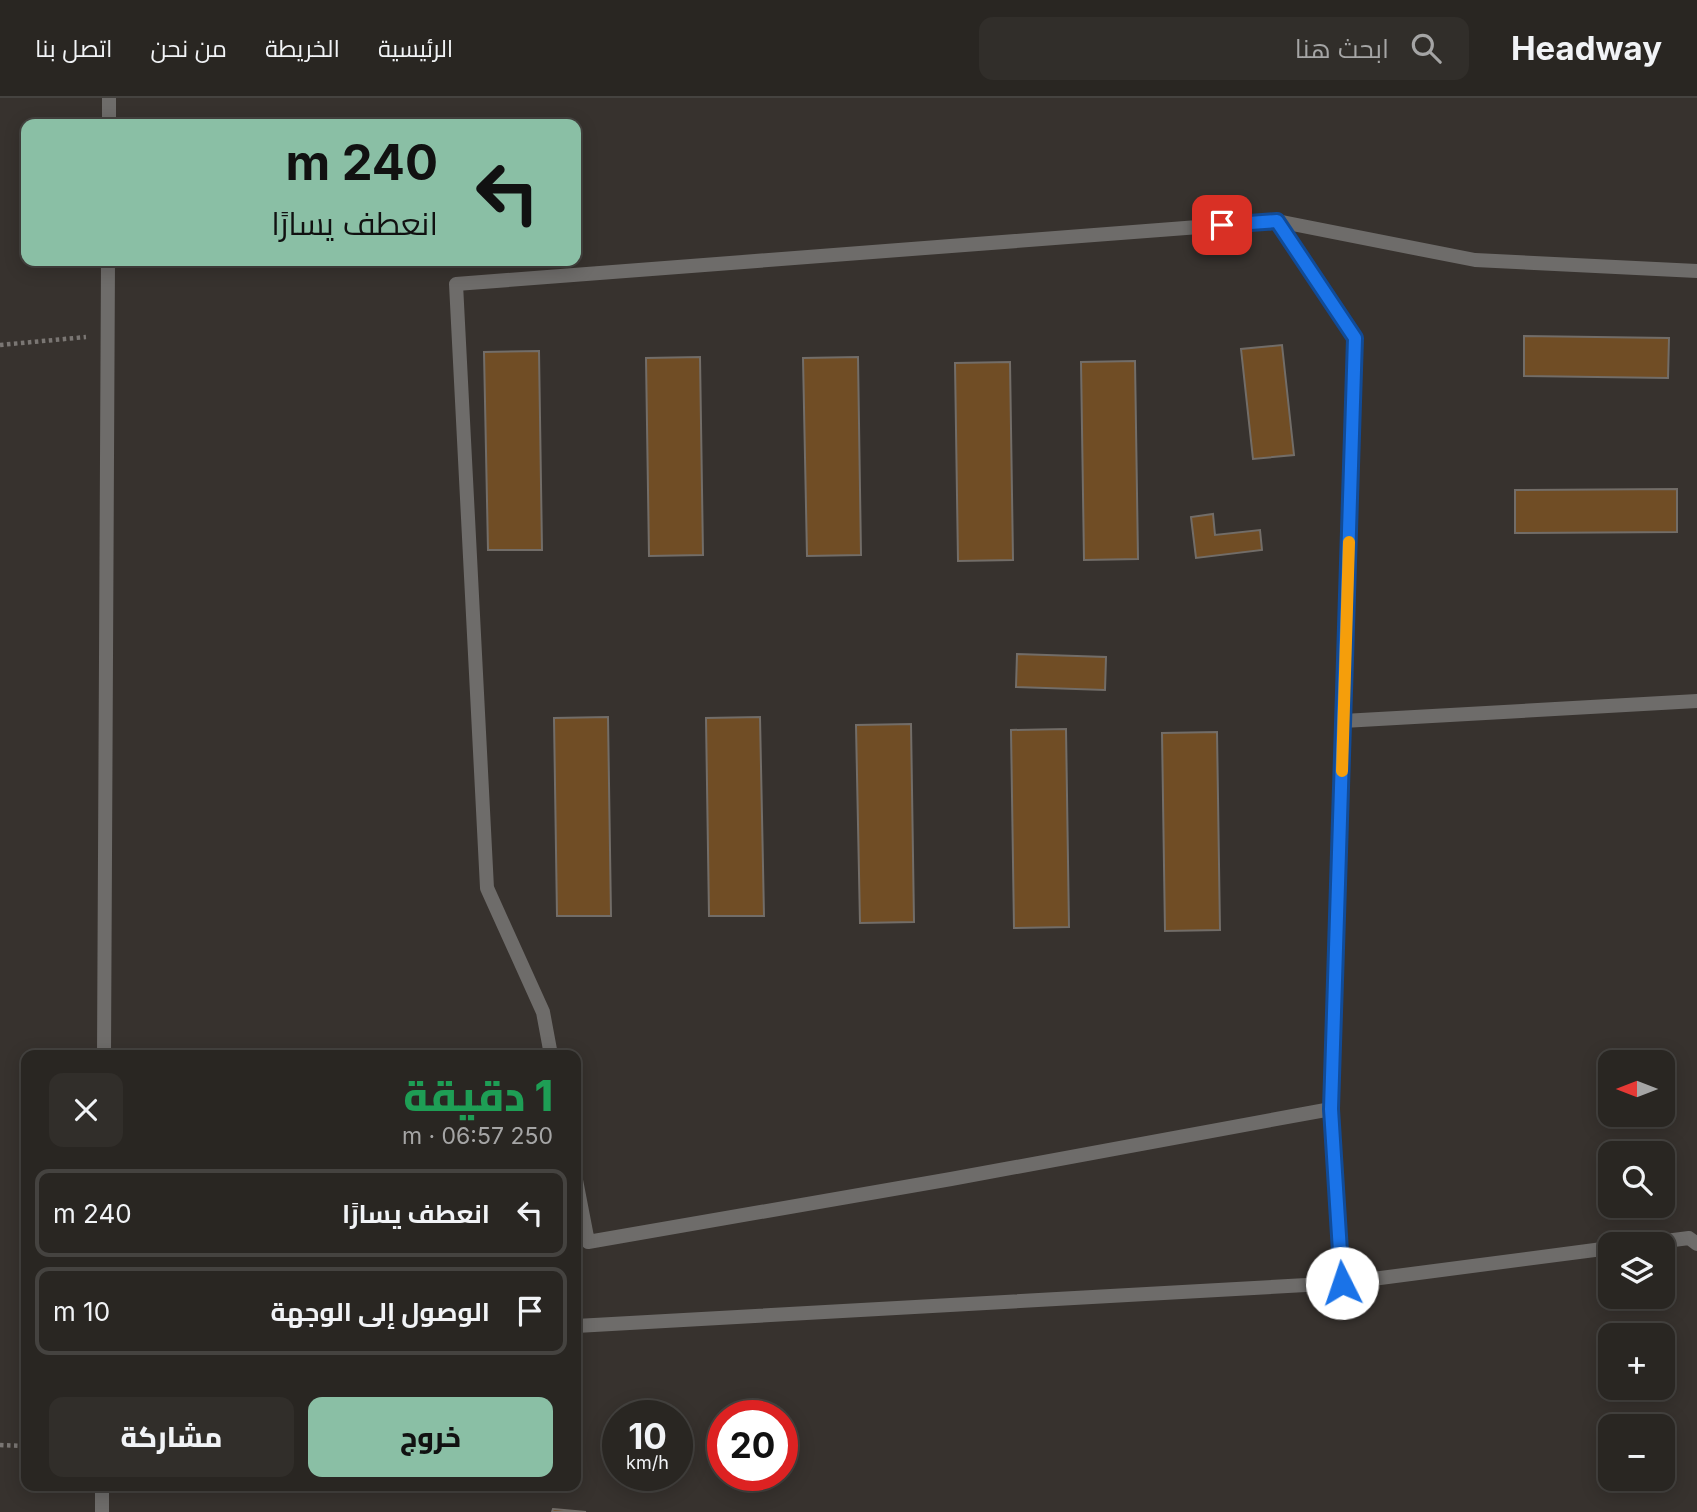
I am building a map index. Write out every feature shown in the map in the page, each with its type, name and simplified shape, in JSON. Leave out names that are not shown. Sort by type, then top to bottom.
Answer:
[{"type":"street","points":[[108,119],[109,98]]},
{"type":"street","points":[[550,1050],[543,1012],[487,888],[456,284],[1277,221],[1475,260],[1697,271]]},
{"type":"street","points":[[1277,221],[1355,338],[1331,1109],[1342,1283]]},
{"type":"street","points":[[104,1050],[108,266]]},
{"type":"street","points":[[1343,720],[1697,701]]},
{"type":"street","points":[[582,1242],[951,1179],[1331,1109]]},
{"type":"street","points":[[1675,1240],[1689,1238],[1697,1244]]},
{"type":"street","points":[[581,1326],[1342,1283],[1598,1250]]},
{"type":"street","points":[[102,1491],[102,1512]]},
{"type":"path","points":[[0,345],[107,335]]},
{"type":"path","points":[[0,1445],[21,1446]]},
{"type":"building","points":[[1524,336],[1669,338],[1668,378],[1524,376]]},
{"type":"building","points":[[1282,345],[1294,455],[1253,459],[1241,349]]},
{"type":"building","points":[[539,351],[542,550],[488,550],[484,352]]},
{"type":"building","points":[[700,357],[703,555],[649,556],[646,358]]},
{"type":"building","points":[[858,357],[861,555],[807,556],[803,358]]},
{"type":"building","points":[[1135,361],[1138,559],[1084,560],[1081,362]]},
{"type":"building","points":[[1010,362],[1013,560],[958,561],[955,363]]},
{"type":"building","points":[[1677,489],[1677,532],[1515,533],[1515,490]]},
{"type":"building","points":[[1213,514],[1215,535],[1260,530],[1262,550],[1196,558],[1191,517]]},
{"type":"building","points":[[1017,654],[1106,657],[1105,690],[1016,687]]},
{"type":"building","points":[[608,717],[611,916],[557,916],[554,718]]},
{"type":"building","points":[[760,717],[764,916],[709,916],[706,718]]},
{"type":"building","points":[[911,724],[914,922],[860,923],[856,725]]},
{"type":"building","points":[[1066,729],[1069,927],[1014,928],[1011,730]]},
{"type":"building","points":[[1217,732],[1220,930],[1165,931],[1162,733]]},
{"type":"building","points":[[553,1509],[586,1512],[552,1512]]},
{"type":"slow traffic","points":[[1342,771],[1349,542]]},
{"type":"route","points":[[1222,225],[1277,221],[1355,338],[1331,1109],[1342,1283]]}]
